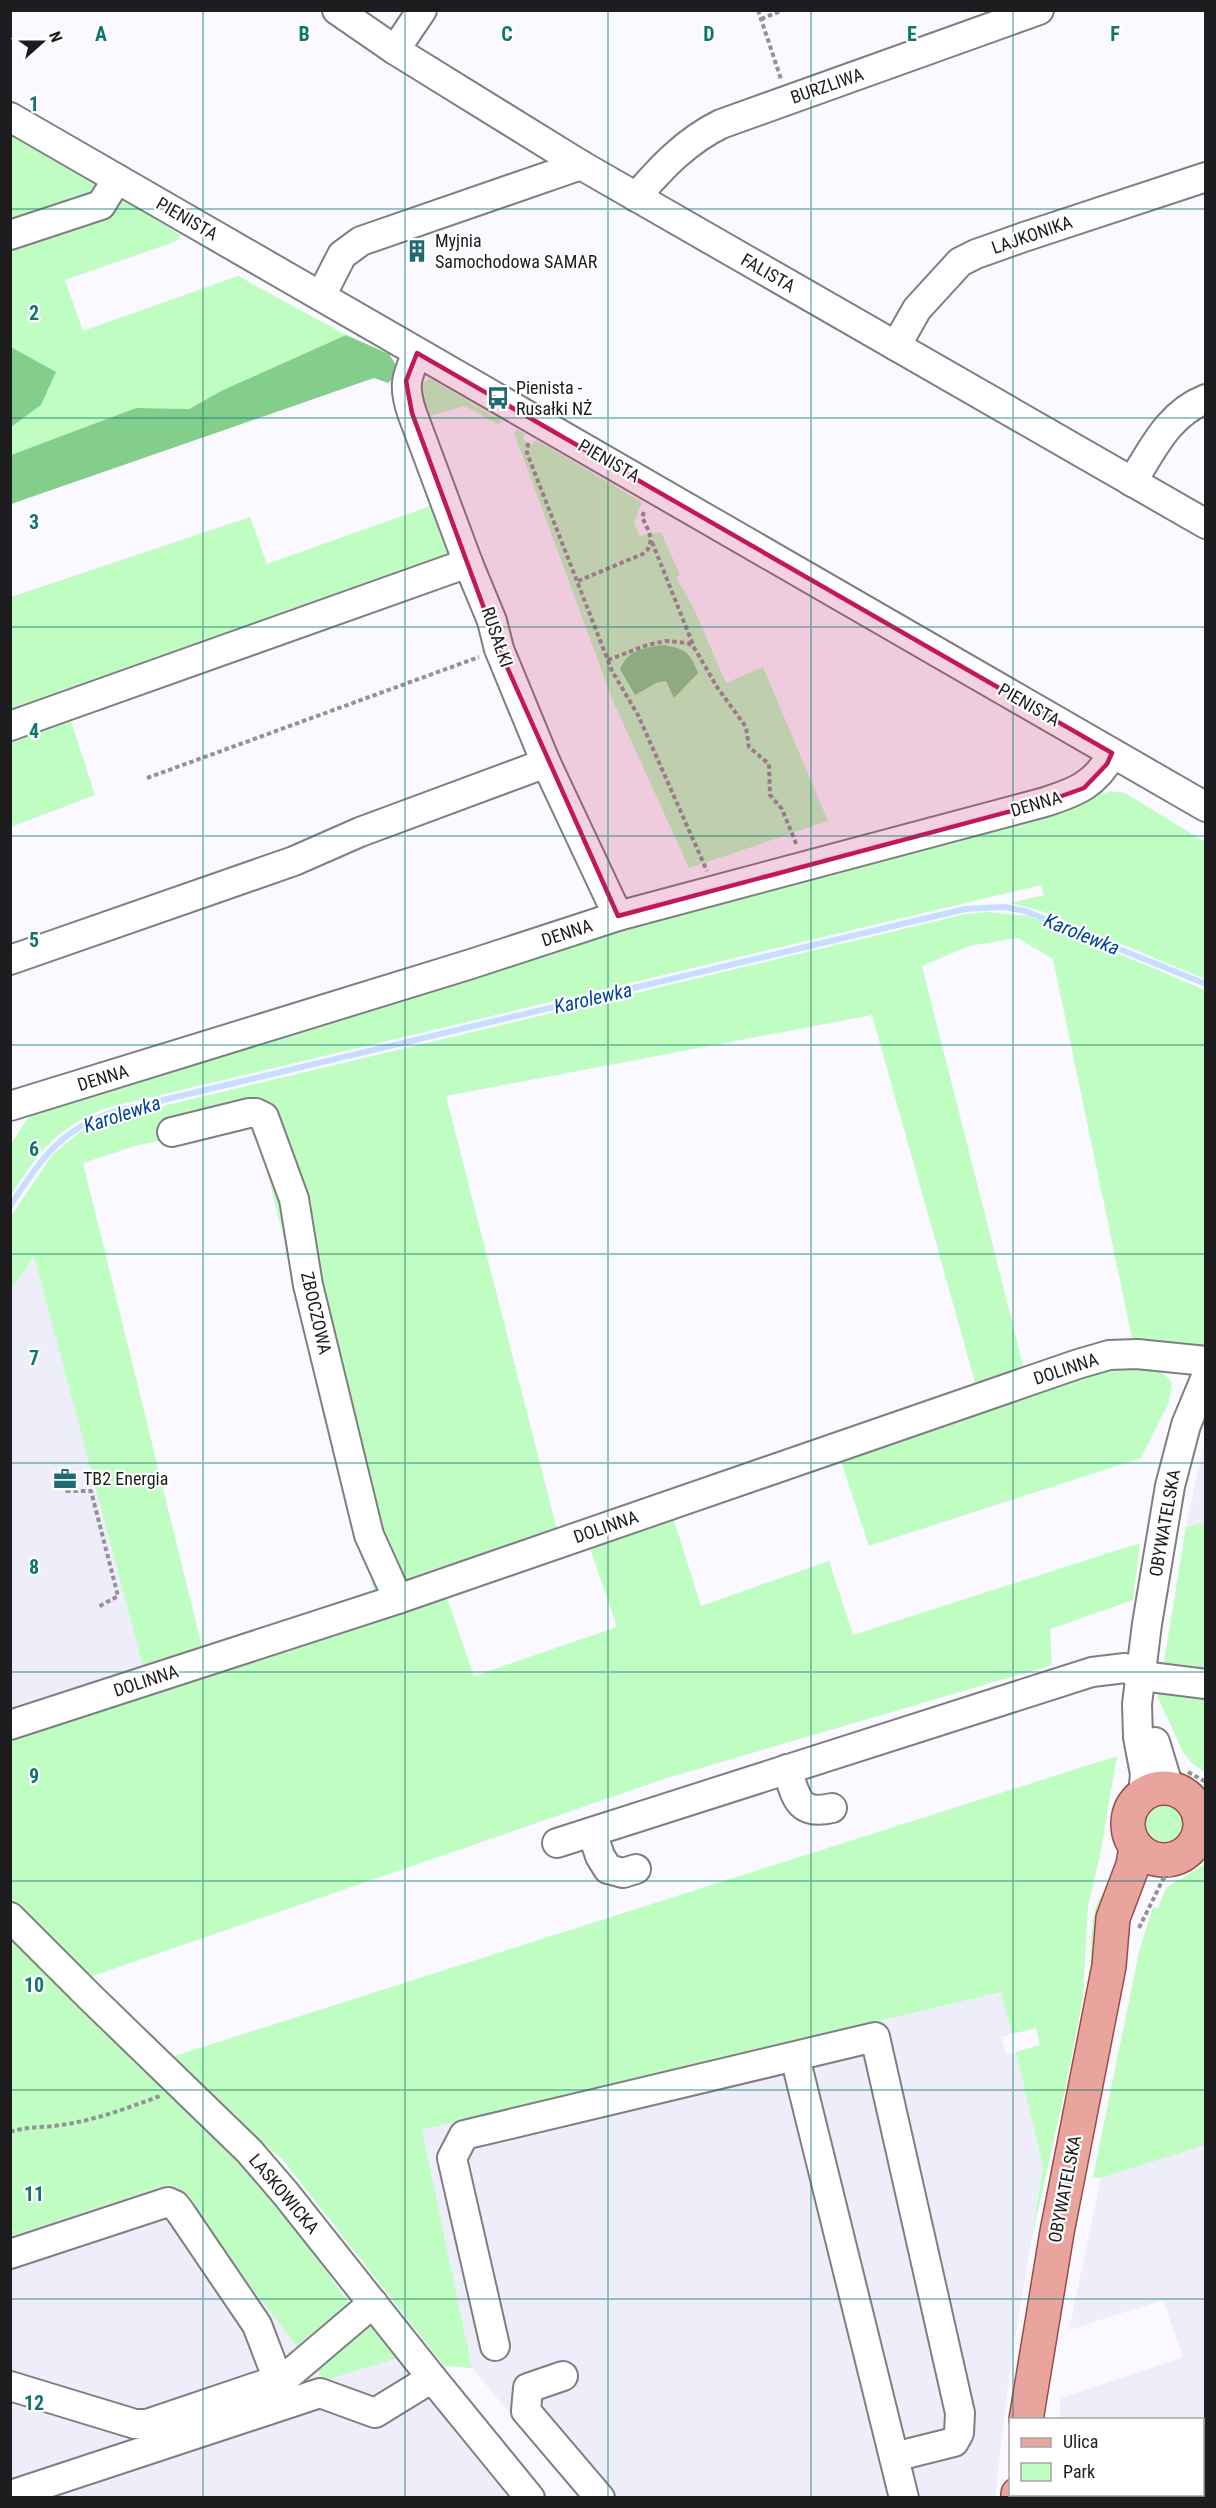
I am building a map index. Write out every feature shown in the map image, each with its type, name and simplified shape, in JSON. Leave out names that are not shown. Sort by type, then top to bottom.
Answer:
[{"type":"main road","points":[[1136,1802],[1177,1806],[1193,1846],[1184,1854],[1169,1860],[1137,1847],[1130,1835],[1129,1819],[1136,1802]]},
{"type":"main road","name":"OBYWATELSKA","points":[[1026,2418],[1057,2232],[1110,1960],[1113,1918],[1137,1847]]},
{"type":"street","name":"FALISTA","points":[[338,10],[395,50],[581,165],[1206,524]]},
{"type":"street","points":[[395,50],[422,10]]},
{"type":"street","name":"BURZLIWA","points":[[636,197],[664,166],[705,132],[788,99],[1039,10]]},
{"type":"street","name":"PIENISTA","points":[[10,117],[1206,807]]},
{"type":"street","points":[[321,296],[342,255],[361,242],[581,165]]},
{"type":"street","name":"LAJKONIKA","points":[[896,346],[917,309],[960,262],[1024,237],[1206,177]]},
{"type":"street","points":[[10,235],[101,205],[117,179]]},
{"type":"street","name":"RUSAŁKI","points":[[417,353],[406,381],[406,396],[492,621],[499,649],[546,763],[618,916]]},
{"type":"street","points":[[1132,482],[1166,428],[1186,408],[1206,399]]},
{"type":"street","points":[[10,726],[468,563]]},
{"type":"street","name":"DENNA","points":[[10,1106],[471,964],[618,916],[1072,794],[1094,780],[1103,770],[1112,753]]},
{"type":"street","points":[[10,960],[294,861],[360,831],[546,763]]},
{"type":"street","name":"ZBOCZOWA","points":[[172,1132],[249,1113],[256,1113],[264,1117],[294,1199],[308,1285],[369,1535],[398,1599]]},
{"type":"street","name":"DOLINNA","points":[[10,1725],[398,1599],[1078,1364],[1109,1355],[1137,1354],[1206,1361]]},
{"type":"street","name":"OBYWATELSKA","points":[[1177,1806],[1145,1774],[1137,1722],[1137,1704],[1170,1486],[1186,1425],[1206,1377]]},
{"type":"street","points":[[557,1843],[1092,1672],[1125,1668],[1150,1677],[1206,1684]]},
{"type":"street","points":[[788,1769],[795,1794],[805,1808],[813,1811],[832,1808]]},
{"type":"street","points":[[592,1832],[600,1857],[608,1869],[623,1873],[636,1869]]},
{"type":"street","name":"LASKOWICKA","points":[[10,1917],[256,2160],[530,2498]]},
{"type":"street","points":[[495,2346],[452,2158],[464,2135],[875,2037],[960,2413],[959,2433],[954,2442],[894,2457]]},
{"type":"street","points":[[795,2057],[904,2498]]},
{"type":"street","points":[[10,2254],[168,2202],[175,2205],[257,2325],[278,2380]]},
{"type":"street","points":[[10,2386],[135,2424],[147,2424],[286,2377],[373,2303]]},
{"type":"street","points":[[563,2376],[528,2388],[526,2411],[600,2498]]},
{"type":"street","points":[[17,2493],[320,2393],[375,2413],[432,2378]]},
{"type":"path","points":[[758,10],[788,99]]},
{"type":"path","points":[[761,19],[783,10]]},
{"type":"path","points":[[528,442],[527,453],[608,660],[642,724],[708,873]]},
{"type":"path","points":[[643,513],[642,517],[695,649],[717,687],[746,727],[749,747],[769,764],[770,795],[782,809],[793,833],[802,868]]},
{"type":"path","points":[[578,580],[645,553],[652,541]]},
{"type":"path","points":[[608,660],[666,640],[688,643],[695,649]]},
{"type":"path","points":[[147,778],[499,649]]},
{"type":"path","points":[[64,1483],[67,1491],[91,1491],[118,1596],[98,1607]]},
{"type":"path","points":[[1137,1847],[1177,1806]]},
{"type":"path","points":[[10,2132],[24,2127],[60,2125],[110,2115],[184,2088]]},
{"type":"highlighted area","points":[[417,353],[1112,753],[1107,764],[1084,788],[1045,802],[618,916],[499,649],[412,413],[406,381]]},
{"type":"shaded area","points":[[34,1255],[144,1670],[11,1710],[11,1290]]},
{"type":"shaded area","points":[[1205,1438],[1205,1522],[1186,1527]]},
{"type":"shaded area","points":[[1002,1992],[1012,2034],[1001,2037],[1006,2054],[1016,2052],[1043,2167],[1011,2363],[995,2497],[580,2497],[472,2368],[422,2130]]},
{"type":"shaded area","points":[[1205,2145],[1205,2497],[1054,2498],[1058,2496],[1204,2496],[1204,2418],[1059,2418],[1061,2398],[1183,2357],[1163,2300],[1069,2330],[1101,2178]]},
{"type":"shaded area","points":[[170,2183],[325,2379],[401,2357],[406,2365],[403,2379],[417,2396],[433,2397],[516,2497],[11,2497],[10,2236]]},
{"type":"green space","points":[[11,133],[180,235],[177,241],[65,280],[83,331],[238,276],[346,335],[223,390],[189,409],[136,408],[11,455],[11,427],[41,405],[56,372],[11,347]]},
{"type":"green space","points":[[346,335],[389,354],[400,371],[388,383],[374,378],[11,504],[11,455],[136,408],[189,409],[223,390]]},
{"type":"green space","points":[[11,347],[56,372],[41,405],[11,427]]},
{"type":"green space","points":[[429,379],[502,421],[499,425],[465,406],[426,417],[418,387]]},
{"type":"green space","points":[[517,429],[525,435],[523,439],[531,445],[536,440],[642,502],[634,523],[640,536],[661,532],[680,575],[676,577],[695,611],[726,683],[763,667],[828,821],[689,868],[613,701],[514,433]]},
{"type":"green space","points":[[433,505],[461,577],[70,718],[95,795],[11,827],[11,597],[250,517],[267,564]]},
{"type":"green space","points":[[662,645],[686,652],[698,673],[674,698],[666,681],[656,683],[635,695],[620,669],[623,663],[637,651]]},
{"type":"green space","points":[[1097,790],[1103,794],[1110,791],[1125,793],[1205,842],[1205,979],[1044,912],[1011,903],[1044,895],[1041,885],[106,1108],[74,1124],[50,1143],[30,1166],[11,1195],[11,1144],[35,1107],[616,929]]},
{"type":"green space","points":[[989,912],[1028,916],[1205,990],[1206,1348],[1203,1351],[1132,1338],[1053,959],[1018,938],[969,946],[922,966],[1025,1373],[977,1389],[872,1015],[446,1096],[557,1530],[375,1596],[254,1121],[135,1146],[83,1163],[203,1651],[144,1670],[34,1256],[11,1290],[11,1216],[53,1154],[80,1132],[113,1118],[966,914]]},
{"type":"green space","points":[[1138,1364],[1158,1370],[1172,1383],[1169,1402],[1141,1458],[869,1546],[840,1458],[1096,1373]]},
{"type":"green space","points":[[672,1514],[701,1606],[829,1561],[853,1635],[1140,1543],[1133,1600],[1050,1629],[1052,1665],[667,1778],[84,1979],[11,1902],[10,1735],[445,1592],[474,1676],[617,1627],[588,1543]]},
{"type":"green space","points":[[1205,1522],[1205,1773],[1183,1752],[1158,1698],[1186,1527]]},
{"type":"green space","points":[[1117,1756],[1100,1856],[1088,1906],[1083,1997],[1066,2086],[1030,2246],[1043,2167],[1016,2052],[1040,2045],[1036,2028],[1012,2034],[1001,1992],[422,2130],[472,2368],[444,2366],[283,2160],[168,2058]]},
{"type":"green space","points":[[1176,1768],[1205,1786],[1205,1795],[1175,1777]]},
{"type":"green space","points":[[1165,1803],[1174,1804],[1181,1809],[1186,1816],[1186,1834],[1181,1841],[1174,1846],[1165,1847],[1156,1846],[1149,1841],[1144,1834],[1143,1825],[1144,1816],[1149,1809],[1156,1804]]},
{"type":"green space","points":[[1205,1864],[1205,2145],[1101,2178],[1093,2177],[1139,1952],[1153,1907],[1158,1908],[1166,1888]]},
{"type":"green space","points":[[1108,1888],[1091,1986],[1093,1920],[1101,1897]]},
{"type":"green space","points":[[10,1935],[251,2166],[349,2303],[297,2346],[170,2184],[11,2236]]},
{"type":"green space","points":[[372,2326],[379,2328],[401,2357],[325,2380],[314,2366],[364,2328]]},
{"type":"waterway","name":"Karolewka","points":[[10,1206],[52,1149],[78,1128],[113,1112],[965,909],[1005,907],[1025,911],[1206,984]]},
{"type":"place","name":"Myjnia Samochodowa SAMAR","points":[[417,251]]},
{"type":"place","name":"Pienista - Rusałki NŻ","points":[[498,398]]},
{"type":"place","name":"TB2 Energia","points":[[65,1479]]}]
